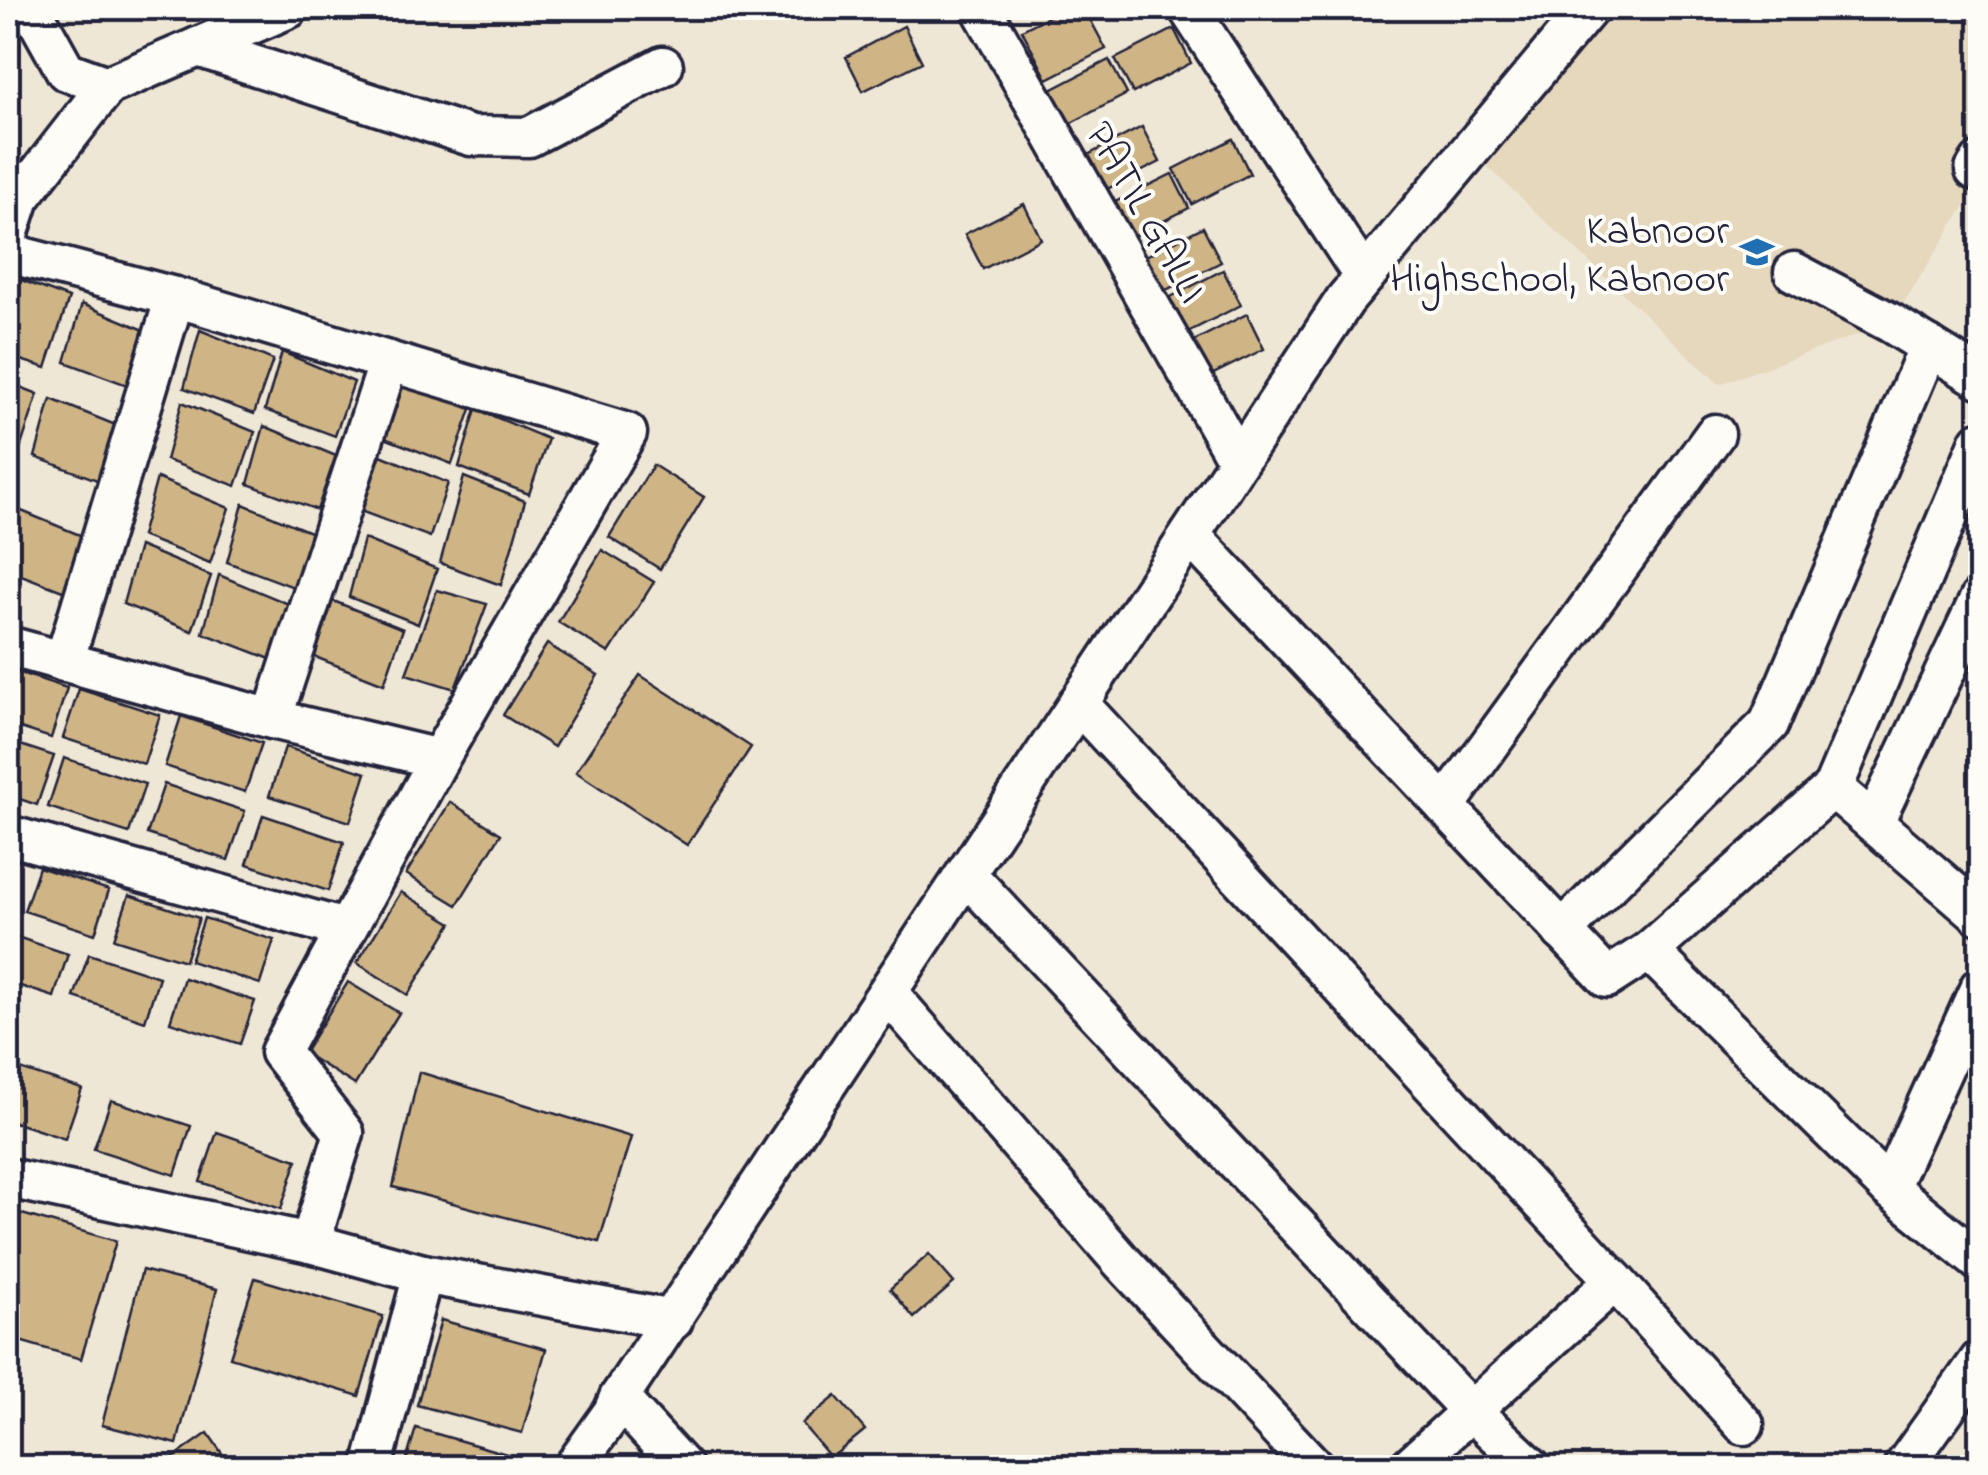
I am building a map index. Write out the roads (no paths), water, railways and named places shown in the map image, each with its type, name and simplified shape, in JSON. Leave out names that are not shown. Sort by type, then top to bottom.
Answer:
[{"type":"street","points":[[31,8],[66,71],[107,86]]},
{"type":"street","points":[[8,235],[20,198],[107,86],[289,8]]},
{"type":"street","name":"PATIL GALLI","points":[[982,8],[1237,459]]},
{"type":"street","points":[[572,1468],[613,1412],[1345,300],[1589,8]]},
{"type":"street","points":[[1194,10],[1364,277]]},
{"type":"street","points":[[198,46],[471,136],[529,137],[663,66]]},
{"type":"street","points":[[8,253],[175,296],[627,434],[438,758],[280,1052],[344,1134],[310,1244]]},
{"type":"street","points":[[1794,272],[1980,378]]},
{"type":"street","points":[[64,662],[175,296]]},
{"type":"street","points":[[1562,930],[1769,724],[1929,346]]},
{"type":"street","points":[[272,719],[389,361]]},
{"type":"street","points":[[1445,806],[1715,434]]},
{"type":"street","points":[[1190,535],[1607,978],[1649,951],[1833,788],[1980,440]]},
{"type":"street","points":[[1874,822],[1980,598]]},
{"type":"street","points":[[8,646],[272,719],[438,758]]},
{"type":"street","points":[[1078,704],[1616,1281],[1744,1425]]},
{"type":"street","points":[[1833,788],[1980,915]]},
{"type":"street","points":[[8,834],[345,929]]},
{"type":"street","points":[[966,874],[1470,1409],[1532,1468]]},
{"type":"street","points":[[1649,951],[1889,1188],[1980,1262]]},
{"type":"street","points":[[1889,1188],[1980,987]]},
{"type":"street","points":[[888,993],[1122,1262],[1314,1468]]},
{"type":"street","points":[[8,1178],[310,1244],[424,1274],[673,1320]]},
{"type":"street","points":[[372,1468],[424,1274]]},
{"type":"street","points":[[1408,1468],[1616,1281]]},
{"type":"street","points":[[1903,1468],[1980,1360]]},
{"type":"street","points":[[619,1398],[683,1468]]},
{"type":"place","name":"Kabnoor Highschool, Kabnoor","points":[[1757,252]]}]
